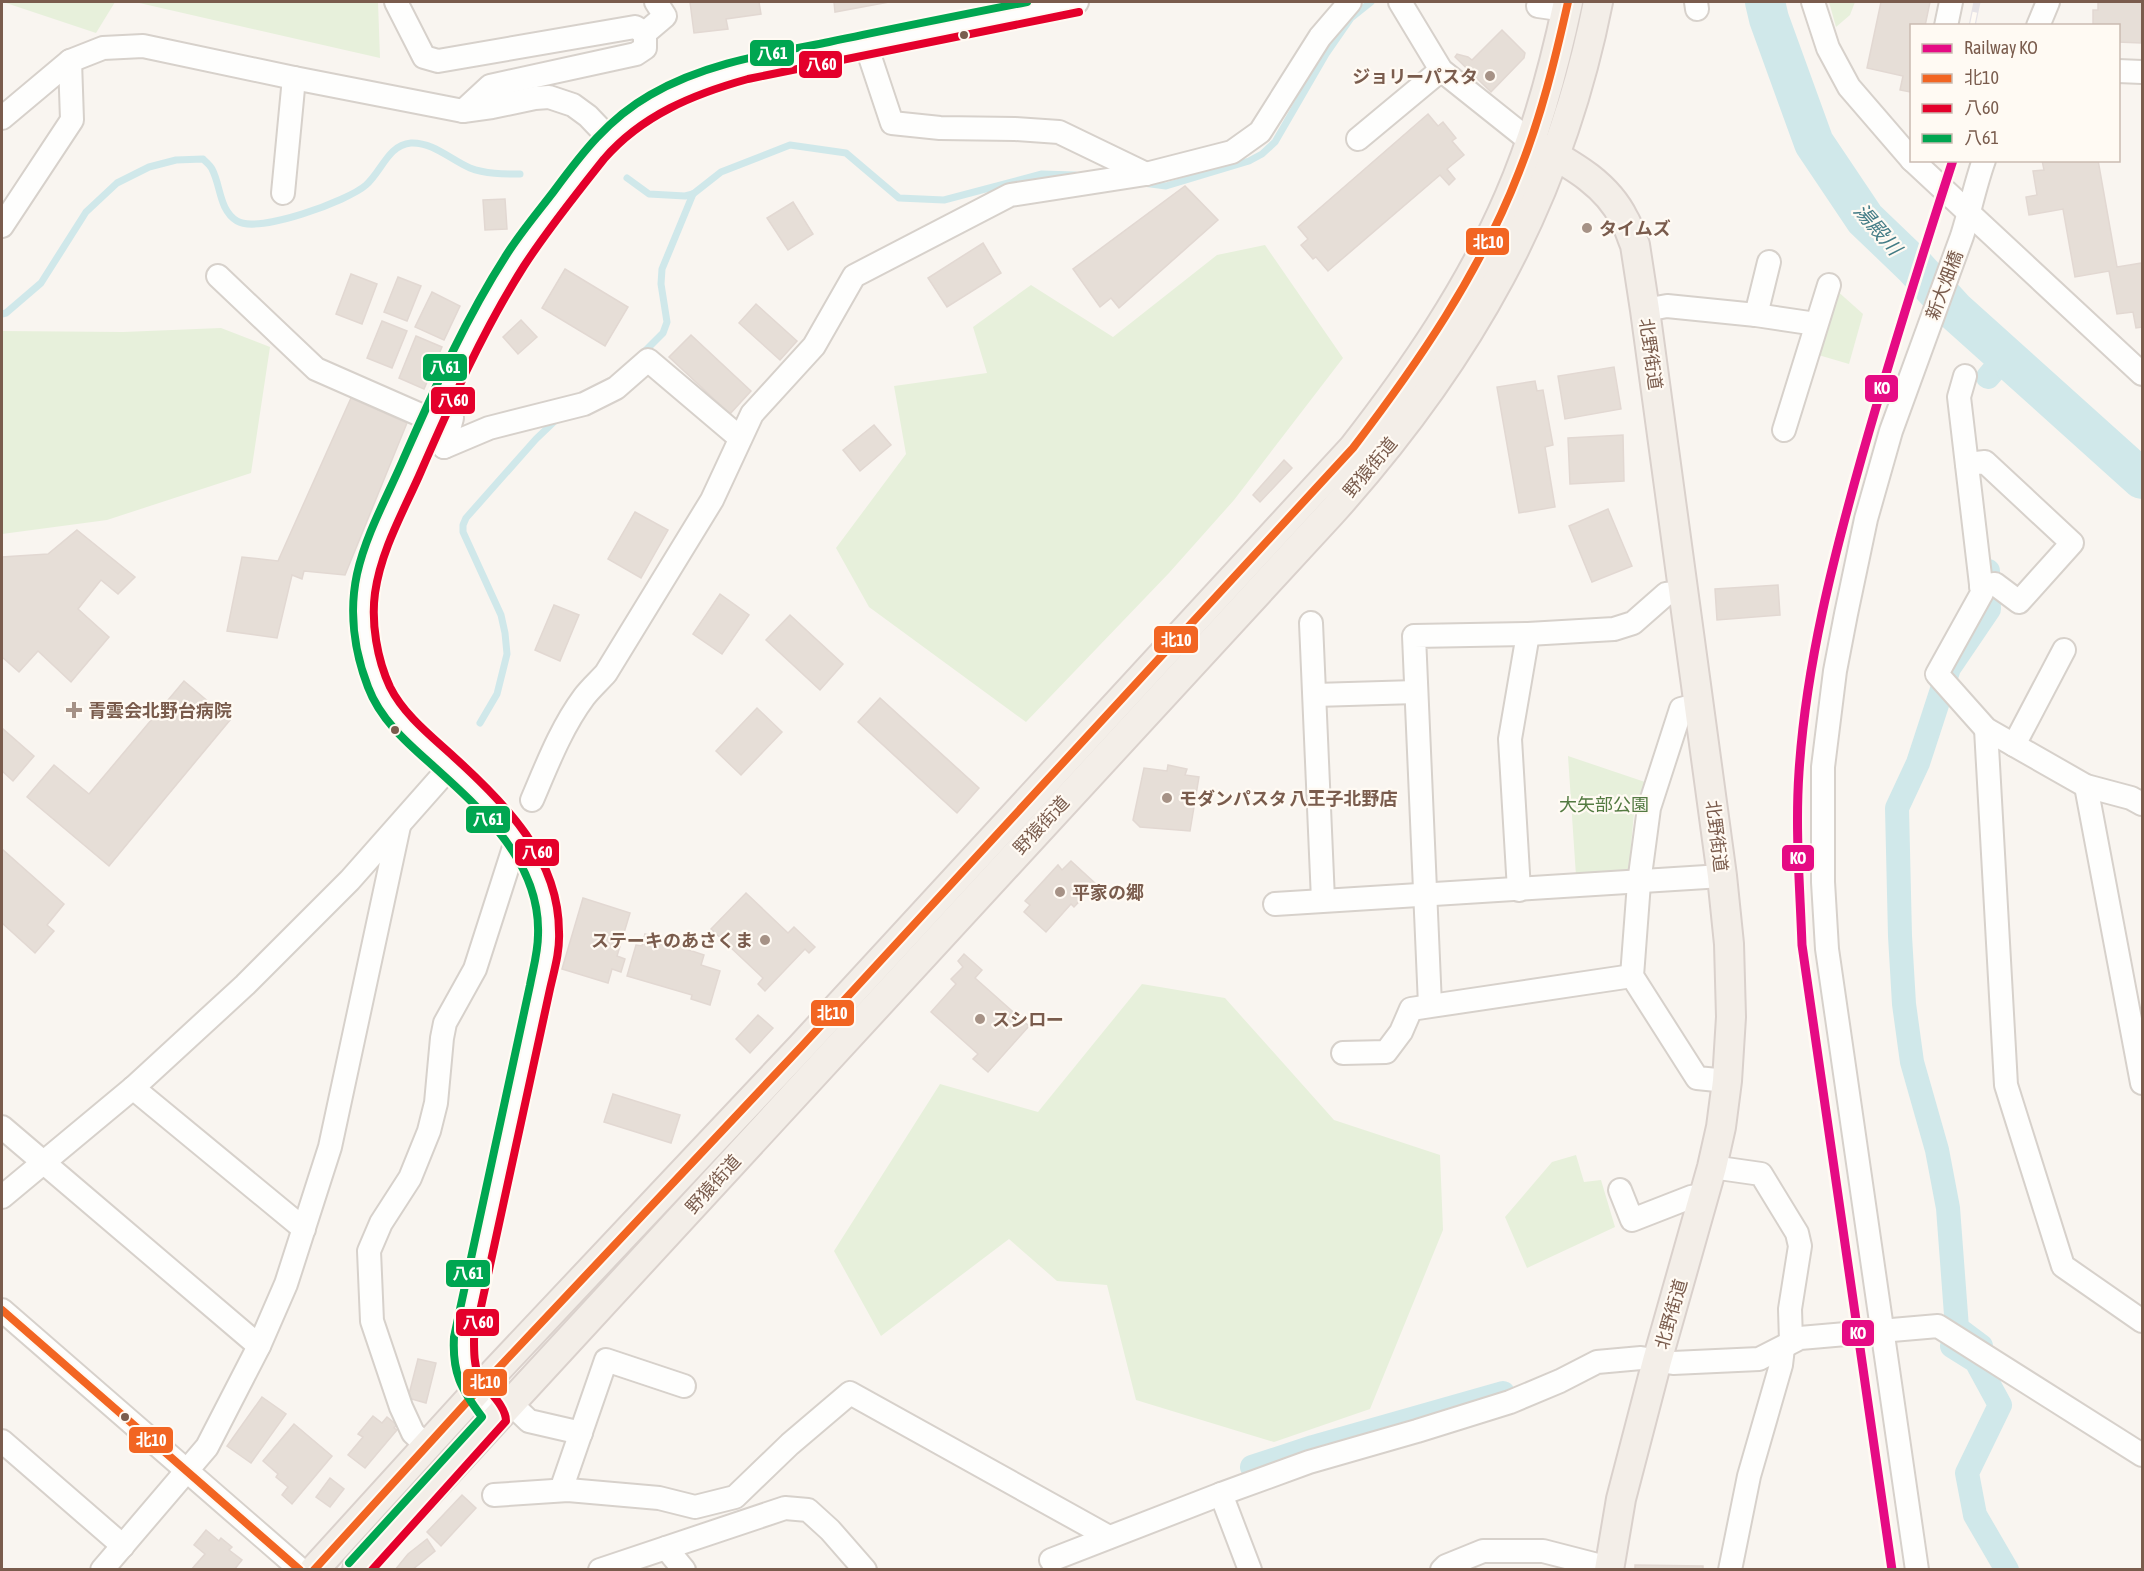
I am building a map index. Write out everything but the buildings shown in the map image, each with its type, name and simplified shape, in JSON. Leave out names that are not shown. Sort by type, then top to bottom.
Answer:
[{"type":"main road","name":"野猿街道","points":[[357,1569],[1365,475],[1456,354],[1482,311],[1532,214],[1555,156],[1587,51],[1598,2]]},
{"type":"main road","name":"野猿街道","points":[[314,1569],[476,1392],[731,1122],[1353,448],[1408,376],[1482,255],[1509,198],[1530,141],[1554,65],[1567,6]]},
{"type":"main road","name":"北野街道","points":[[1530,141],[1581,171],[1597,184],[1624,218],[1635,245],[1700,704],[1729,944],[1731,1017],[1727,1081],[1721,1127],[1705,1196],[1657,1361],[1621,1499],[1609,1569]]},
{"type":"street","points":[[396,2],[424,57],[438,61],[635,27],[645,33]]},
{"type":"street","points":[[463,111],[490,86],[636,54],[645,48],[645,33],[665,16],[656,2]]},
{"type":"street","points":[[581,1433],[529,1421],[503,1411],[476,1392],[465,1374],[463,1354],[466,1322],[537,999],[549,934],[548,904],[536,868],[502,817],[426,746],[384,698],[376,680],[363,616],[369,569],[377,546],[446,408],[468,343],[518,258],[609,138],[644,111],[703,82],[746,69],[866,45],[990,10],[1077,2]]},
{"type":"street","points":[[532,800],[551,755],[571,718],[585,696],[606,673],[712,500],[753,414],[814,346],[854,276],[1010,195],[1143,175],[1232,152],[1260,132],[1320,38],[1350,2]]},
{"type":"street","points":[[1400,2],[1423,35],[1441,70],[1530,141]]},
{"type":"street","points":[[1813,2],[1828,48],[1849,87],[1910,156]]},
{"type":"street","points":[[1946,24],[1951,2]]},
{"type":"street","points":[[2039,24],[2048,2]]},
{"type":"street","points":[[1538,6],[1567,6]]},
{"type":"street","points":[[866,45],[892,123],[940,128],[1059,132],[1143,175]]},
{"type":"street","points":[[2,118],[70,61],[103,48],[143,46],[463,111],[549,97],[573,105],[588,116],[609,138]]},
{"type":"street","points":[[2,226],[72,120],[70,61]]},
{"type":"street","points":[[1358,139],[1441,70]]},
{"type":"street","points":[[2120,71],[2142,72]]},
{"type":"street","points":[[283,193],[294,78]]},
{"type":"street","points":[[1916,162],[2142,374]]},
{"type":"street","name":"新大畑橋","points":[[1917,1569],[1827,949],[1823,882],[1823,767],[1836,671],[1866,519],[1891,431],[1962,236],[1970,212],[1974,187],[1983,162]]},
{"type":"street","points":[[1756,315],[1769,262]]},
{"type":"street","points":[[218,276],[316,369],[446,408]]},
{"type":"street","points":[[1784,430],[1829,285]]},
{"type":"street","points":[[1646,310],[1667,306],[1816,324]]},
{"type":"street","points":[[446,408],[444,447],[489,428],[584,404],[616,388],[648,360],[740,438]]},
{"type":"street","points":[[1965,376],[1959,397],[1982,593],[1937,674],[1986,729],[2086,786],[2131,798],[2142,804]]},
{"type":"street","points":[[1966,464],[1985,462],[2072,543],[2019,602],[1995,584],[1981,586]]},
{"type":"street","points":[[1430,1005],[1414,636],[1528,634],[1614,629],[1633,623],[1666,594],[1683,592]]},
{"type":"street","points":[[1311,623],[1323,900]]},
{"type":"street","points":[[1519,890],[1510,738],[1528,634]]},
{"type":"street","points":[[2014,745],[2064,650]]},
{"type":"street","points":[[1315,695],[1416,692]]},
{"type":"street","points":[[1700,704],[1681,709],[1649,808],[1639,883],[1632,976],[1697,1078],[1727,1081]]},
{"type":"street","points":[[1986,729],[2006,1085],[2063,1266],[2142,1321]]},
{"type":"street","points":[[2,1197],[133,1088],[246,985],[350,880],[450,767]]},
{"type":"street","points":[[2086,786],[2142,1083]]},
{"type":"street","points":[[102,1569],[207,1447],[259,1346],[286,1284],[330,1147],[399,826]]},
{"type":"street","points":[[427,1446],[413,1433],[400,1407],[372,1321],[369,1251],[381,1223],[410,1178],[429,1131],[436,1103],[445,1023],[475,969],[517,838]]},
{"type":"street","points":[[1275,904],[1722,876]]},
{"type":"street","points":[[1343,1053],[1386,1052],[1401,1032],[1411,1009],[1632,976]]},
{"type":"street","points":[[133,1088],[304,1229]]},
{"type":"street","points":[[2,1127],[259,1346]]},
{"type":"street","points":[[1712,1167],[1761,1174],[1797,1233],[1800,1246],[1787,1344],[1749,1476],[1730,1569]]},
{"type":"street","points":[[1620,1190],[1632,1220],[1691,1197],[1705,1196]]},
{"type":"street","points":[[2,1310],[301,1569]]},
{"type":"street","points":[[1051,1560],[1309,1462],[1509,1402],[1598,1362],[1641,1358],[1672,1363],[1759,1359],[1800,1338],[1938,1326],[2020,1375],[2142,1455]]},
{"type":"street","points":[[561,1490],[606,1360],[684,1386]]},
{"type":"street","points":[[494,1495],[561,1490],[659,1498],[695,1507],[735,1497],[790,1444],[850,1393],[1109,1537]]},
{"type":"street","points":[[2,1441],[123,1545]]},
{"type":"street","points":[[1221,1494],[1250,1569]]},
{"type":"street","points":[[600,1569],[784,1508],[808,1510],[830,1530],[865,1569]]},
{"type":"street","points":[[666,1548],[684,1569]]},
{"type":"street","points":[[1442,1569],[1483,1551],[1544,1551],[1609,1569]]},
{"type":"green space","points":[[3,2],[115,2],[96,33]]},
{"type":"green space","points":[[135,2],[378,2],[380,58]]},
{"type":"green space","points":[[1829,2],[1855,2],[1850,15],[1836,27]]},
{"type":"green space","points":[[1265,245],[1343,358],[1234,500],[1169,573],[1026,722],[869,607],[836,548],[906,454],[894,386],[987,373],[973,327],[1031,285],[1113,337],[1217,255]]},
{"type":"green space","points":[[1835,289],[1863,314],[1849,364],[1815,354]]},
{"type":"green space","points":[[221,328],[270,347],[251,473],[107,520],[2,534],[2,331],[123,332]]},
{"type":"green space","name":"大矢部公園","points":[[1568,756],[1645,782],[1634,813],[1629,868],[1623,876],[1576,876]]},
{"type":"green space","points":[[1142,984],[1225,998],[1334,1120],[1440,1155],[1443,1230],[1370,1409],[1274,1442],[1136,1400],[1107,1285],[1057,1281],[1009,1239],[881,1336],[834,1251],[940,1084],[1038,1112]]},
{"type":"green space","points":[[1576,1155],[1584,1182],[1601,1180],[1615,1227],[1527,1268],[1505,1217],[1552,1162]]},
{"type":"waterway","points":[[1143,183],[1166,186],[1249,161],[1262,154],[1275,142],[1326,54],[1351,18],[1371,2]]},
{"type":"waterway","name":"湯殿川","points":[[1765,2],[1769,19],[1814,143],[1865,219],[1914,266],[1955,311],[2142,479]]},
{"type":"waterway","points":[[2,314],[41,283],[86,212],[117,183],[149,167],[176,160],[203,159],[212,169],[227,211],[237,221],[248,224],[282,220],[303,214],[356,192],[372,179],[391,153],[411,143],[427,145],[476,170],[520,174]]},
{"type":"waterway","points":[[627,178],[649,194],[685,196],[693,194],[721,172],[790,145],[846,153],[899,198],[944,200],[1042,174],[1075,175]]},
{"type":"waterway","points":[[641,355],[663,333],[667,322],[661,284],[662,269],[693,194]]},
{"type":"waterway","points":[[1988,377],[2006,356]]},
{"type":"waterway","points":[[480,723],[497,694],[507,654],[501,615],[463,532],[463,525],[466,518],[536,439],[559,417]]},
{"type":"waterway","points":[[1981,1346],[1957,1328],[1948,1208],[1937,1150],[1912,1062],[1904,1004],[1897,808],[1918,763],[1949,668],[1989,609],[1988,571]]},
{"type":"waterway","points":[[1952,1346],[1976,1361],[2000,1405],[1967,1473],[1975,1515],[2007,1570]]},
{"type":"waterway","points":[[1252,1467],[1313,1447],[1503,1393]]},
{"type":"railway","points":[[1972,24],[1977,2]]},
{"type":"rail line","name":"KO","points":[[1892,1570],[1802,945],[1798,794],[1808,692],[1831,573],[1884,382],[1952,162]]},
{"type":"transit line","name":"八61","points":[[349,1563],[482,1417],[468,1398],[459,1380],[456,1371],[454,1337],[534,967],[538,935],[536,909],[530,884],[519,861],[504,839],[469,799],[395,729],[379,709],[368,687],[356,645],[353,602],[361,559],[377,516],[451,355],[477,304],[507,254],[575,163],[621,115],[635,104],[671,84],[714,67],[1027,2]]},
{"type":"transit line","name":"北10","points":[[314,1570],[476,1392],[802,1046],[1353,448],[1424,350],[1486,246],[1527,151],[1553,67],[1568,2]]},
{"type":"transit line","name":"八60","points":[[372,1570],[506,1421],[503,1409],[479,1377],[475,1363],[474,1339],[558,954],[557,905],[550,880],[526,834],[492,794],[403,707],[390,687],[378,653],[374,605],[382,562],[467,369],[509,291],[533,252],[563,211],[604,159],[635,130],[652,118],[689,99],[748,79],[1079,12]]},
{"type":"transit line","name":"北10","points":[[2,1310],[300,1570]]},
{"type":"place","name":"ジョリーパスタ","points":[[1490,76]]},
{"type":"place","name":"タイムズ","points":[[1587,228]]},
{"type":"place","name":"青雲会北野台病院","points":[[74,710]]},
{"type":"place","name":"モダンパスタ 八王子北野店","points":[[1167,798]]},
{"type":"place","name":"平家の郷","points":[[1060,892]]},
{"type":"place","name":"ステーキのあさくま","points":[[765,940]]},
{"type":"place","name":"スシロー","points":[[980,1019]]}]
